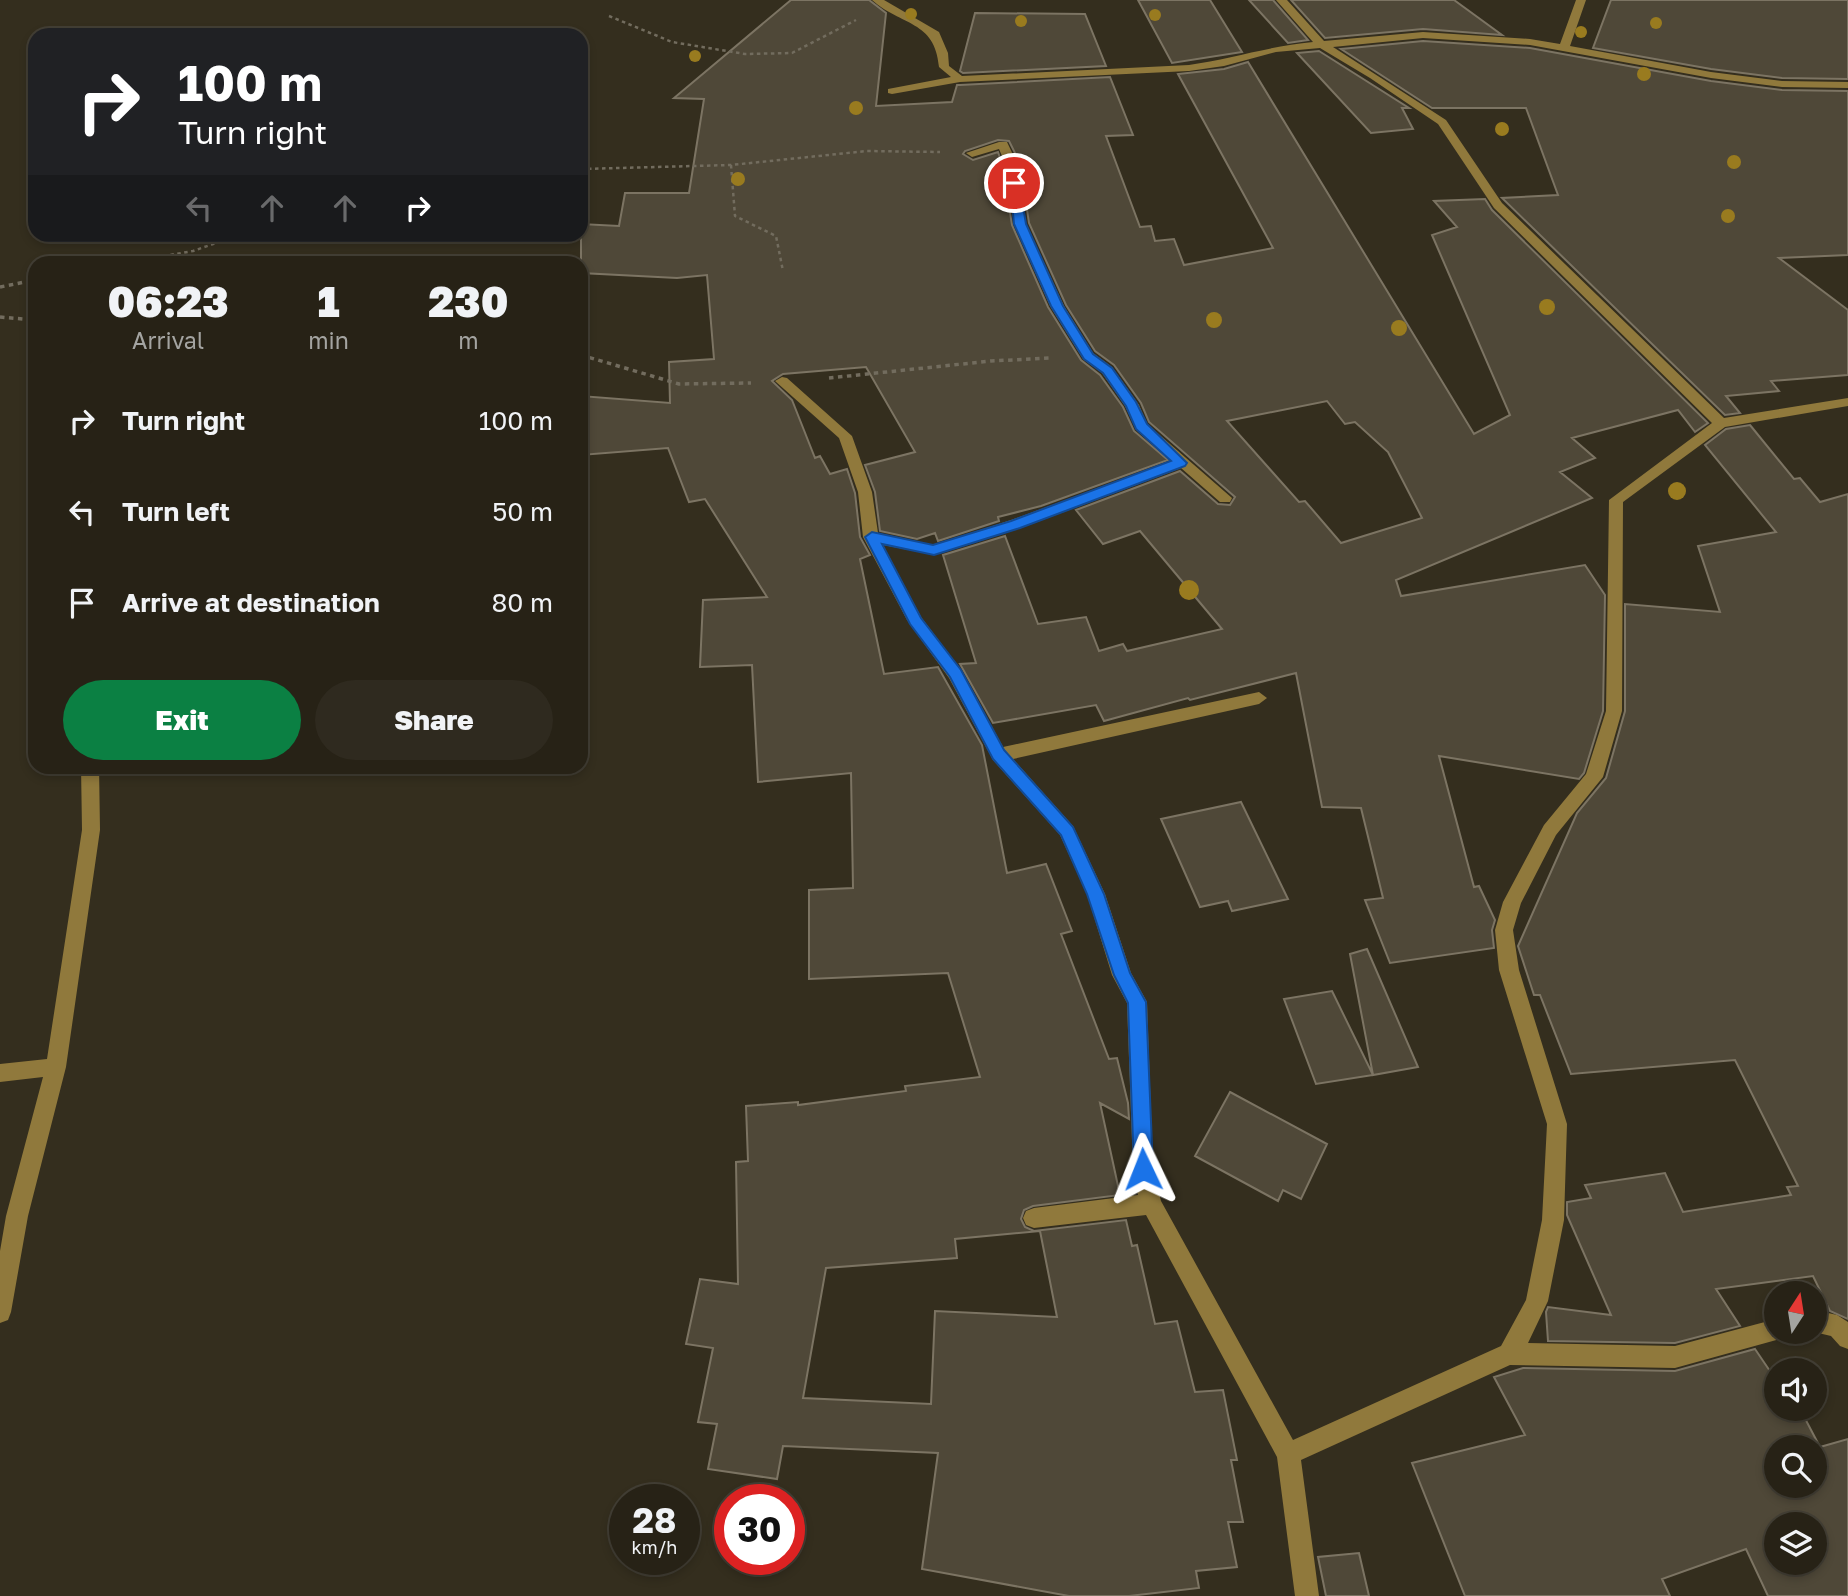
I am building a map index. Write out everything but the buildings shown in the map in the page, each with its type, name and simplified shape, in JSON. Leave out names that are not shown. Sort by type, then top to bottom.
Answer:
[{"type":"street","points":[[877,0],[935,34],[943,53],[944,67],[960,79]]},
{"type":"street","points":[[1281,0],[1319,43],[1442,122],[1498,205],[1721,423]]},
{"type":"street","points":[[1564,48],[1581,0]]},
{"type":"street","points":[[892,91],[960,79],[1189,68],[1224,63],[1276,48],[1423,35],[1530,42],[1723,77],[1782,84],[1848,85]]},
{"type":"street","points":[[972,153],[1003,144],[1011,163],[1020,224],[1057,306],[1088,356],[1107,370],[1132,405],[1141,426],[1225,498]]},
{"type":"street","points":[[782,381],[845,436],[866,492],[872,537],[915,621],[956,674],[999,755],[1067,831],[1096,894],[1122,975],[1137,1002],[1143,1169],[1151,1204],[1288,1454],[1307,1596]]},
{"type":"street","points":[[1509,1354],[1537,1301],[1553,1220],[1557,1124],[1509,970],[1504,930],[1512,902],[1550,830],[1594,777],[1614,711],[1616,500],[1721,423],[1848,402]]},
{"type":"street","points":[[872,537],[934,550],[1016,524],[1181,463]]},
{"type":"street","points":[[999,755],[1259,698]]},
{"type":"street","points":[[0,1312],[17,1216],[57,1067],[92,830],[90,774]]},
{"type":"street","points":[[0,1073],[57,1067]]},
{"type":"street","points":[[1034,1218],[1151,1204]]},
{"type":"street","points":[[1827,1324],[1837,1326],[1848,1338]]},
{"type":"street","points":[[1288,1454],[1509,1354],[1675,1357],[1764,1334]]},
{"type":"path","points":[[609,16],[672,42],[729,53],[774,54],[792,53],[848,22],[896,11]]},
{"type":"path","points":[[588,169],[731,165],[867,151],[972,153]]},
{"type":"path","points":[[731,165],[735,216],[776,236],[783,271]]},
{"type":"path","points":[[164,256],[193,251],[219,242]]},
{"type":"path","points":[[0,287],[28,281]]},
{"type":"path","points":[[0,317],[28,319]]},
{"type":"path","points":[[588,357],[679,384],[707,386],[991,361],[1088,356]]},
{"type":"route","points":[[1014,183],[1020,224],[1057,306],[1088,356],[1107,370],[1132,405],[1141,426],[1181,463],[1016,524],[934,550],[872,537],[915,621],[956,674],[999,755],[1067,831],[1096,894],[1122,975],[1137,1002],[1143,1169]]}]
